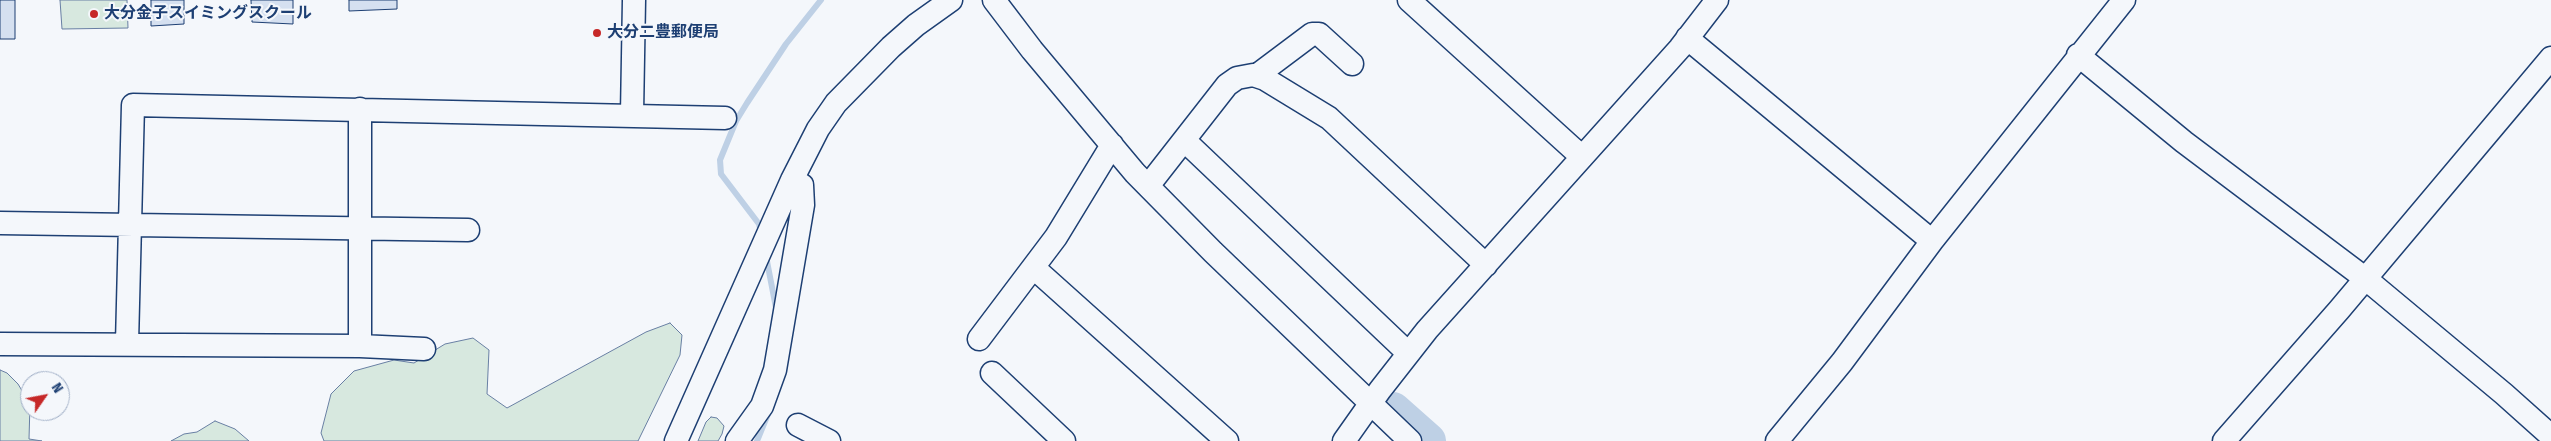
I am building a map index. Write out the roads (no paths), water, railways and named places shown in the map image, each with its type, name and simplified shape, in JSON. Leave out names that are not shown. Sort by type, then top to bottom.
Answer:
[{"type":"street","points":[[632,114],[634,0]]},
{"type":"street","points":[[676,441],[792,180],[818,129],[836,104],[903,35],[951,0]]},
{"type":"street","points":[[994,0],[1112,145],[1148,186],[1410,441]]},
{"type":"street","points":[[1409,0],[1582,157]]},
{"type":"street","points":[[1344,441],[1408,353],[1687,38],[1717,0]]},
{"type":"street","points":[[1777,441],[1842,362],[1932,241],[2078,55],[2124,0]]},
{"type":"street","points":[[1256,76],[1312,34],[1319,34],[1352,64]]},
{"type":"street","points":[[1687,38],[1932,241]]},
{"type":"street","points":[[2078,55],[2192,148],[2366,279],[2504,394],[2551,436]]},
{"type":"street","points":[[2224,441],[2366,279],[2551,58]]},
{"type":"street","points":[[1148,186],[1227,85],[1246,75],[1256,76],[1265,79],[1329,118],[1486,265]]},
{"type":"street","points":[[126,343],[133,105],[632,114],[726,118]]},
{"type":"street","points":[[360,109],[360,346]]},
{"type":"street","points":[[1184,140],[1408,353]]},
{"type":"street","points":[[979,339],[1034,268],[1112,145]]},
{"type":"street","points":[[738,441],[762,406],[775,370],[803,205],[802,186],[792,180]]},
{"type":"street","points":[[0,223],[468,230]]},
{"type":"street","points":[[1034,268],[1227,441]]},
{"type":"street","points":[[0,344],[126,343],[360,346],[424,349]]},
{"type":"street","points":[[992,373],[1064,441]]},
{"type":"street","points":[[798,425],[829,441]]},
{"type":"waterway","points":[[761,232],[759,224],[721,174],[720,160],[736,121],[747,103],[786,44],[821,0]]},
{"type":"waterway","points":[[766,256],[776,308]]},
{"type":"waterway","points":[[1393,410],[1428,441]]},
{"type":"waterway","points":[[757,441],[768,414]]},
{"type":"place","name":"大分金子スイミングスクール","points":[[94,14]]},
{"type":"place","name":"大分二豊郵便局","points":[[597,33]]}]
